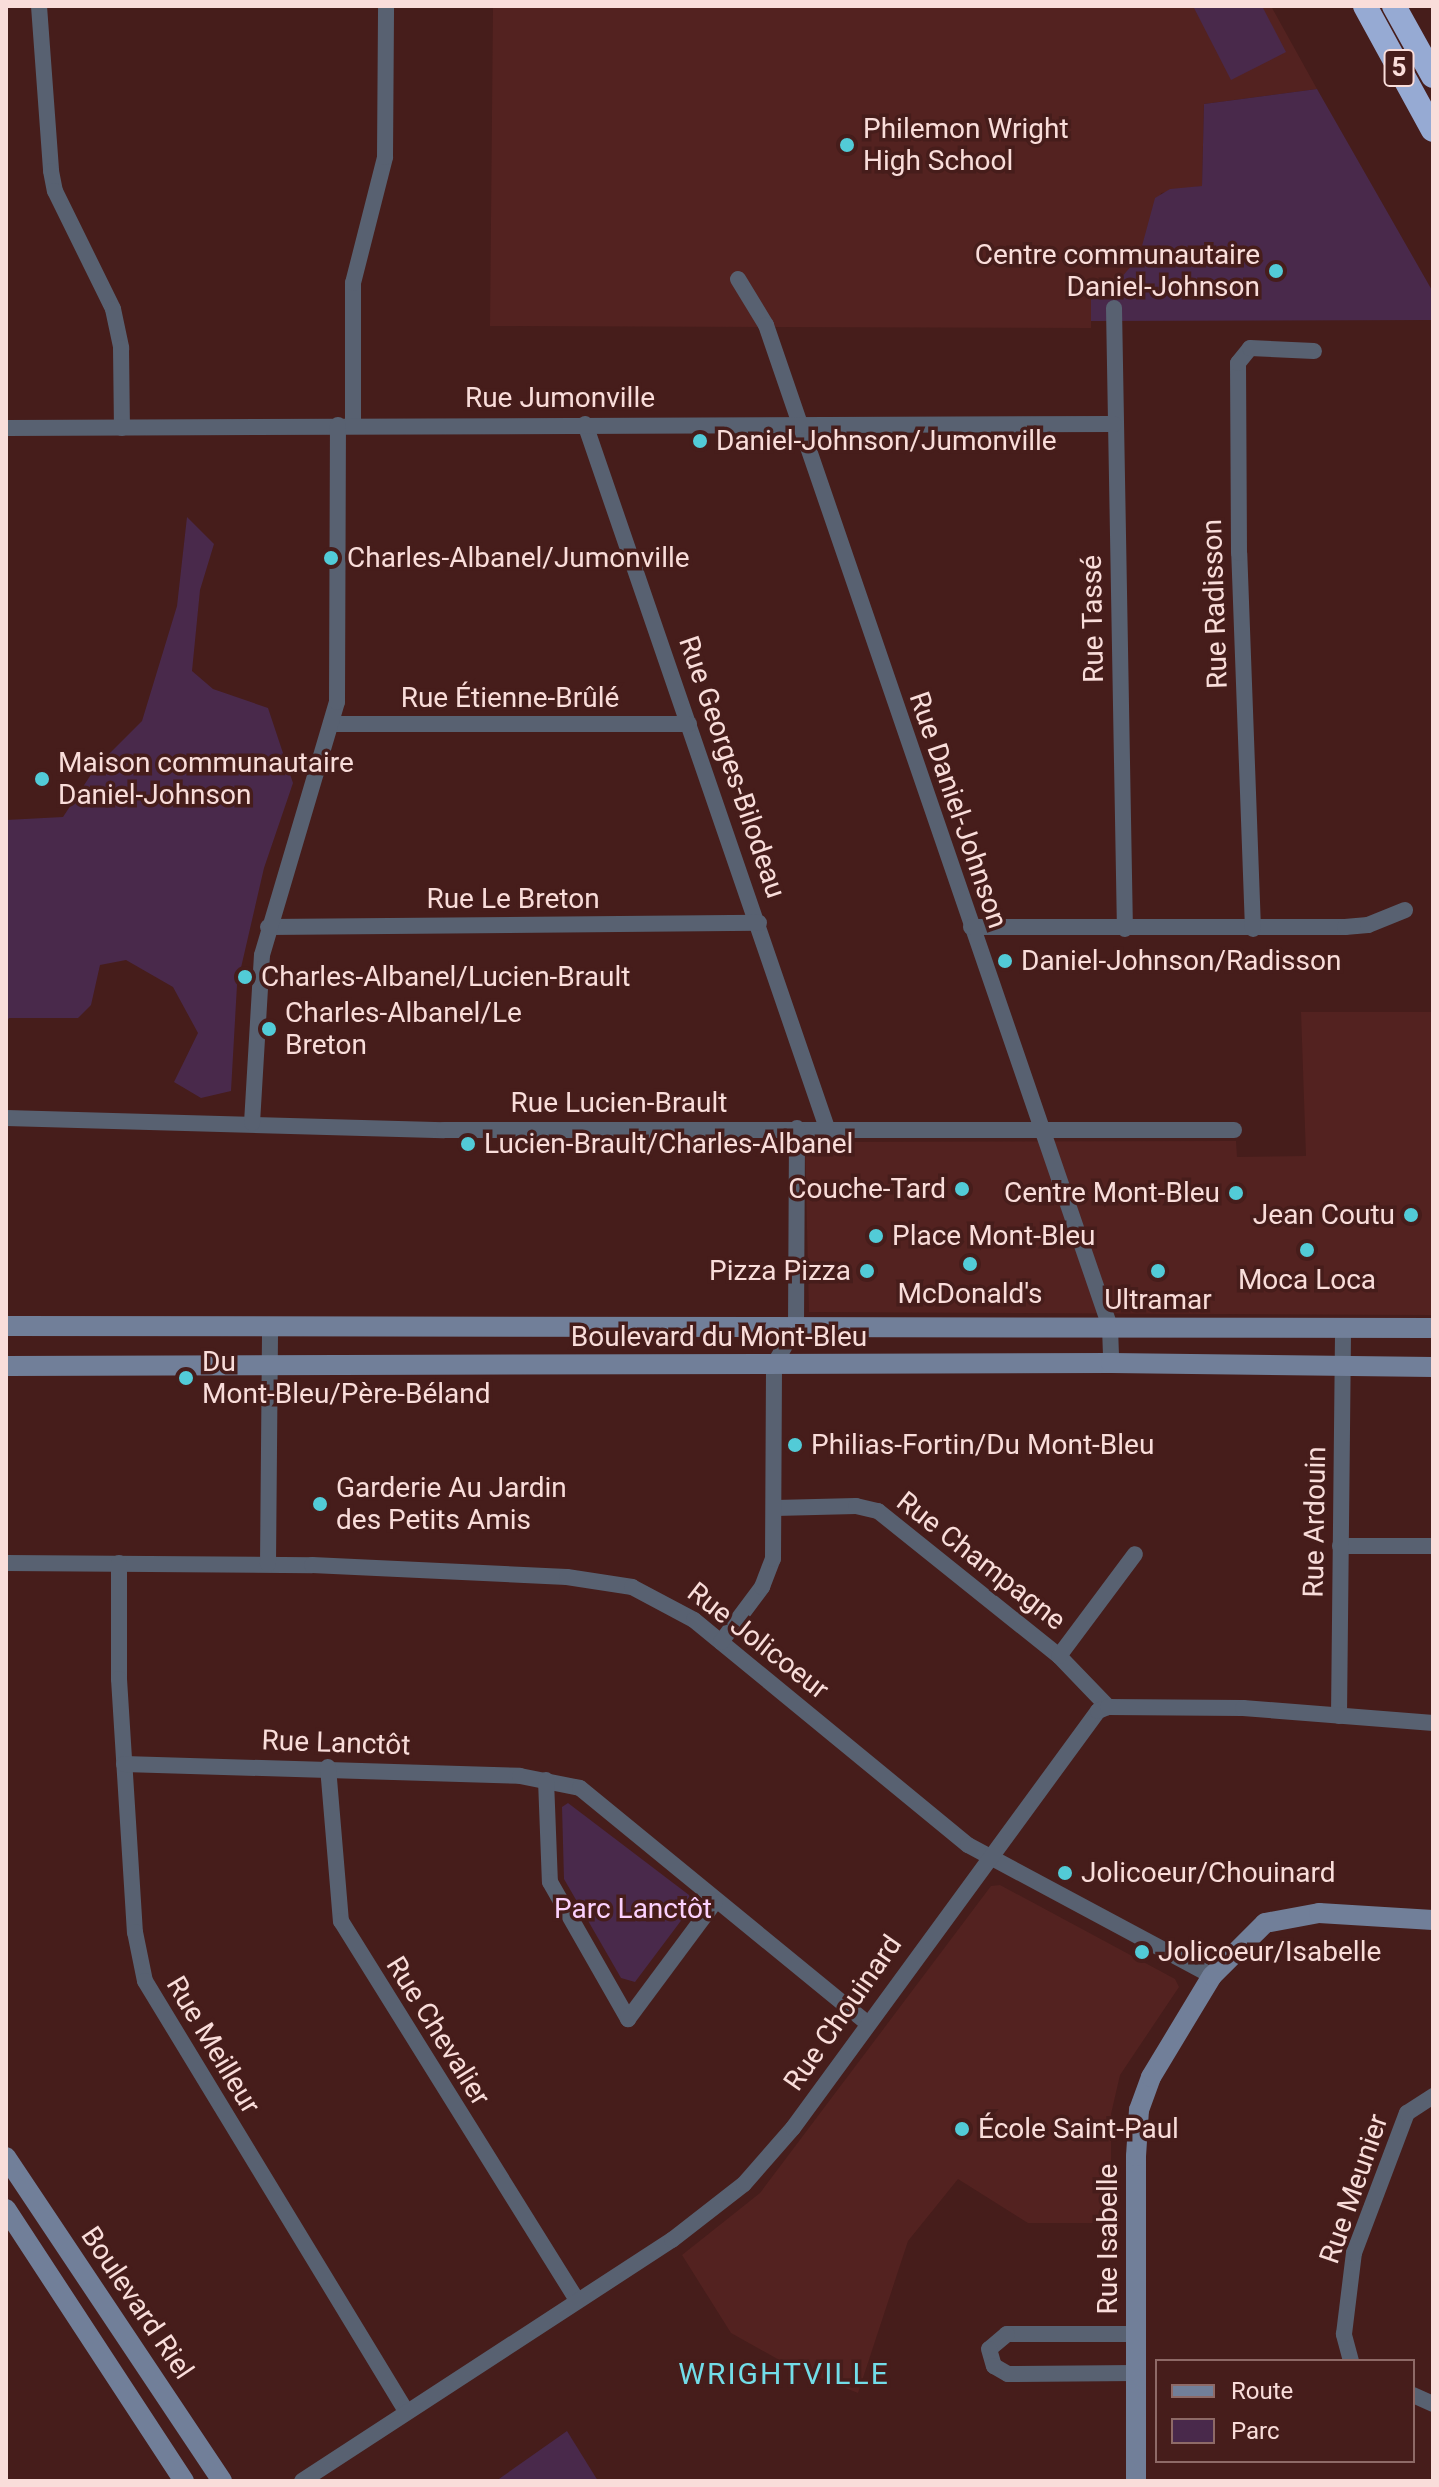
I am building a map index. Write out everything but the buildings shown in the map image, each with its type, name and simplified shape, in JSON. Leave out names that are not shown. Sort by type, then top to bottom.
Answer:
[{"type":"highway","name":"5","points":[[1365,6],[1433,130]]},
{"type":"highway","name":"5","points":[[1394,6],[1433,76]]},
{"type":"street","points":[[39,6],[51,171],[55,191],[115,318],[122,428]]},
{"type":"street","points":[[252,1123],[255,1006],[268,927],[331,724],[339,671],[353,283],[385,157],[386,6]]},
{"type":"street","name":"Rue Daniel-Johnson","points":[[738,279],[766,325],[1110,1327],[1111,1363]]},
{"type":"street","name":"Rue Tassé","points":[[1114,308],[1125,929]]},
{"type":"street","name":"Rue Radisson","points":[[1253,929],[1239,569],[1238,363],[1250,348],[1314,351]]},
{"type":"street","name":"Rue Georges-Bilodeau","points":[[585,424],[827,1128]]},
{"type":"street","name":"Rue Jumonville","points":[[6,428],[1114,424]]},
{"type":"street","name":"Rue Étienne-Brûlé","points":[[331,724],[689,724]]},
{"type":"street","points":[[971,927],[1253,929],[1368,925],[1405,910]]},
{"type":"street","name":"Rue Le Breton","points":[[268,927],[759,923]]},
{"type":"street","name":"Rue Lucien-Brault","points":[[6,1118],[444,1130],[1234,1130]]},
{"type":"street","points":[[721,1642],[770,1572],[775,1508],[774,1365],[796,1326],[797,1128]]},
{"type":"street","points":[[268,1564],[270,1325]]},
{"type":"street","name":"Boulevard du Mont-Bleu","points":[[6,1326],[1433,1328]]},
{"type":"street","points":[[993,1326],[993,1364]]},
{"type":"street","name":"Rue Ardouin","points":[[1339,1716],[1343,1328]]},
{"type":"street","name":"Boulevard du Mont-Bleu","points":[[6,1366],[1111,1363],[1433,1367]]},
{"type":"street","name":"Rue Champagne","points":[[775,1508],[856,1506],[878,1511],[1059,1656],[1108,1707]]},
{"type":"street","points":[[1340,1546],[1433,1546]]},
{"type":"street","name":"Rue Champagne","points":[[1059,1656],[1135,1554]]},
{"type":"street","name":"Rue Jolicoeur","points":[[6,1563],[268,1564],[615,1583],[667,1603],[721,1642],[988,1857],[1212,1976]]},
{"type":"street","name":"Rue Meilleur","points":[[119,1563],[124,1764],[135,1932],[145,1981],[406,2411]]},
{"type":"street","points":[[1108,1707],[1243,1708],[1433,1723]]},
{"type":"street","name":"Rue Chouinard","points":[[302,2481],[576,2299],[672,2240],[744,2184],[793,2128],[866,2022],[1080,1729],[1108,1707]]},
{"type":"street","name":"Rue Lanctôt","points":[[124,1764],[328,1767],[546,1780],[580,1788],[715,1902],[866,2022]]},
{"type":"street","name":"Rue Chevalier","points":[[328,1767],[341,1921],[576,2299]]},
{"type":"street","points":[[546,1780],[550,1882],[628,2019],[715,1902]]},
{"type":"street","name":"Rue Isabelle","points":[[1136,2481],[1139,2110],[1151,2077],[1212,1976],[1250,1934],[1281,1917],[1338,1913],[1433,1920]]},
{"type":"street","name":"Rue Meunier","points":[[1350,2359],[1344,2334],[1354,2253],[1407,2113],[1433,2096]]},
{"type":"street","name":"Boulevard Riel","points":[[6,2157],[222,2481]]},
{"type":"street","name":"Boulevard Riel","points":[[6,2209],[184,2481]]},
{"type":"street","name":"Rue Isabelle","points":[[1135,2334],[1007,2334],[989,2349],[994,2366],[1008,2374],[1136,2373]]},
{"type":"shaded area","name":"Philemon Wright High School","points":[[493,6],[1271,6],[1317,89],[1204,104],[1202,186],[1161,193],[1145,245],[1131,271],[1114,286],[1091,295],[1091,328],[490,326]]},
{"type":"shaded area","points":[[1301,1012],[1433,1012],[1433,1315],[809,1312],[805,1142],[1236,1141],[1237,1157],[1306,1156]]},
{"type":"shaded area","name":"École Saint-Paul","points":[[1000,1885],[1175,1979],[1179,1987],[1120,2075],[1111,2114],[1111,2223],[1028,2223],[958,2179],[908,2241],[858,2393],[790,2366],[731,2333],[682,2255],[760,2193],[991,1886]]},
{"type":"green space","points":[[1193,6],[1262,6],[1286,52],[1231,80]]},
{"type":"green space","points":[[1317,89],[1433,292],[1433,320],[1091,321],[1091,295],[1114,286],[1139,257],[1155,198],[1170,189],[1202,186],[1204,104]]},
{"type":"green space","points":[[187,517],[214,544],[200,590],[192,671],[213,689],[268,708],[293,783],[264,868],[237,985],[231,1091],[201,1098],[174,1082],[198,1033],[173,987],[126,960],[100,965],[91,1005],[78,1018],[9,1018],[6,1023],[6,820],[63,817],[96,767],[142,721],[177,606]]},
{"type":"green space","name":"Parc Lanctôt","points":[[568,1803],[689,1895],[692,1906],[635,1982],[621,1978],[564,1879],[562,1807]]},
{"type":"green space","points":[[567,2431],[598,2481],[496,2481]]},
{"type":"place","name":"Philemon Wright High School","points":[[847,145]]},
{"type":"place","name":"Centre communautaire Daniel-Johnson","points":[[1276,271]]},
{"type":"place","name":"Daniel-Johnson/Jumonville","points":[[700,441]]},
{"type":"place","name":"Charles-Albanel/Jumonville","points":[[331,558]]},
{"type":"place","name":"Maison communautaire Daniel-Johnson","points":[[42,779]]},
{"type":"place","name":"Daniel-Johnson/Radisson","points":[[1005,961]]},
{"type":"place","name":"Charles-Albanel/Lucien-Brault","points":[[245,977]]},
{"type":"place","name":"Charles-Albanel/Le Breton","points":[[269,1029]]},
{"type":"place","name":"Lucien-Brault/Charles-Albanel","points":[[468,1144]]},
{"type":"place","name":"Couche-Tard","points":[[962,1189]]},
{"type":"place","name":"Centre Mont-Bleu","points":[[1236,1193]]},
{"type":"place","name":"Jean Coutu","points":[[1411,1215]]},
{"type":"place","name":"Place Mont-Bleu","points":[[876,1236]]},
{"type":"place","name":"Moca Loca","points":[[1307,1250]]},
{"type":"place","name":"McDonald's","points":[[970,1264]]},
{"type":"place","name":"Pizza Pizza","points":[[867,1271]]},
{"type":"place","name":"Ultramar","points":[[1158,1271]]},
{"type":"place","name":"Du Mont-Bleu/Père-Béland","points":[[186,1378]]},
{"type":"place","name":"Philias-Fortin/Du Mont-Bleu","points":[[795,1445]]},
{"type":"place","name":"Garderie Au Jardin des Petits Amis","points":[[320,1504]]},
{"type":"place","name":"Jolicoeur/Chouinard","points":[[1065,1873]]},
{"type":"place","name":"Jolicoeur/Isabelle","points":[[1142,1952]]},
{"type":"place","name":"École Saint-Paul","points":[[962,2129]]},
{"type":"district","name":"WRIGHTVILLE","points":[[784,2374]]}]
